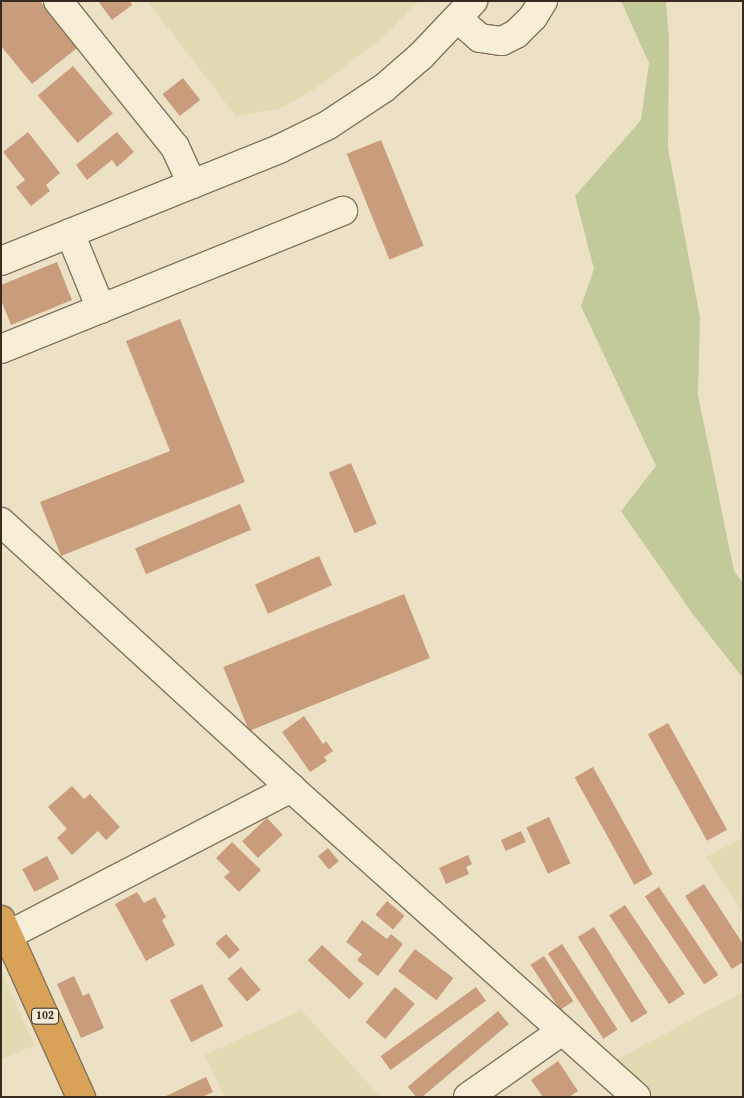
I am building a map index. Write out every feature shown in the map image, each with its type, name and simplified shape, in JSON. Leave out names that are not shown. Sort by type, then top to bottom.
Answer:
[{"type":"highway","name":"102","points":[[4,932],[81,1097]]},
{"type":"street","points":[[58,1],[175,147],[192,184]]},
{"type":"street","points":[[1,261],[279,149],[328,125],[384,88],[466,10],[480,38],[502,41],[516,34],[533,17],[543,1]]},
{"type":"street","points":[[1,349],[343,211]]},
{"type":"street","points":[[70,233],[101,309]]},
{"type":"street","points":[[1,522],[291,788],[636,1097]]},
{"type":"street","points":[[4,932],[291,788]]},
{"type":"street","points":[[468,1097],[562,1031]]},
{"type":"shaded area","points":[[147,1],[418,1],[385,36],[315,89],[279,109],[236,116]]},
{"type":"shaded area","points":[[743,838],[743,914],[706,857]]},
{"type":"shaded area","points":[[1,971],[35,1045],[1,1059]]},
{"type":"shaded area","points":[[743,992],[743,1097],[653,1097],[614,1061]]},
{"type":"shaded area","points":[[302,1010],[381,1097],[225,1097],[205,1055]]},
{"type":"green space","points":[[621,1],[666,1],[669,40],[668,148],[700,317],[698,395],[734,571],[743,583],[743,678],[692,613],[621,511],[656,466],[581,306],[594,269],[575,196],[641,120],[649,63]]},
{"type":"building","points":[[5,1],[40,1],[77,48],[32,84],[1,46],[1,4]]},
{"type":"building","points":[[98,1],[130,1],[132,5],[112,20]]},
{"type":"building","points":[[73,66],[113,113],[78,143],[38,96]]},
{"type":"building","points":[[183,78],[200,100],[180,116],[163,94]]},
{"type":"building","points":[[28,132],[60,173],[46,185],[50,191],[31,206],[16,187],[25,180],[3,152]]},
{"type":"building","points":[[117,132],[134,152],[117,167],[112,160],[87,180],[76,165]]},
{"type":"building","points":[[381,140],[424,246],[389,260],[347,154]]},
{"type":"building","points":[[57,262],[72,300],[11,325],[1,300],[1,285]]},
{"type":"building","points":[[180,319],[245,482],[61,556],[40,502],[170,451],[126,341]]},
{"type":"building","points":[[351,463],[377,524],[355,533],[329,472]]},
{"type":"building","points":[[240,504],[251,530],[146,574],[135,549]]},
{"type":"building","points":[[319,556],[332,585],[268,614],[255,584]]},
{"type":"building","points":[[404,594],[430,658],[249,731],[223,667]]},
{"type":"building","points":[[304,716],[323,744],[326,741],[333,751],[324,757],[327,761],[310,772],[282,732]]},
{"type":"building","points":[[668,723],[727,830],[707,841],[648,734]]},
{"type":"building","points":[[593,767],[653,875],[634,885],[575,777]]},
{"type":"building","points":[[72,786],[84,799],[90,794],[120,827],[106,840],[98,831],[72,855],[57,838],[67,829],[48,807]]},
{"type":"building","points":[[549,817],[571,863],[548,874],[526,828]]},
{"type":"building","points":[[267,818],[283,835],[258,858],[242,841]]},
{"type":"building","points":[[521,831],[526,842],[506,851],[501,840]]},
{"type":"building","points":[[232,842],[261,870],[239,892],[224,877],[230,872],[216,858]]},
{"type":"building","points":[[328,848],[339,861],[329,869],[318,856]]},
{"type":"building","points":[[468,855],[472,864],[466,867],[469,874],[446,884],[439,868]]},
{"type":"building","points":[[47,856],[59,879],[34,892],[22,869]]},
{"type":"building","points":[[704,884],[743,944],[743,962],[732,969],[685,896]]},
{"type":"building","points":[[659,887],[718,975],[704,984],[645,897]]},
{"type":"building","points":[[137,892],[144,903],[155,897],[166,917],[162,920],[175,945],[146,961],[115,904]]},
{"type":"building","points":[[387,901],[405,916],[393,930],[375,915]]},
{"type":"building","points":[[625,905],[685,994],[669,1004],[609,916]]},
{"type":"building","points":[[362,920],[387,939],[391,934],[403,944],[378,976],[357,960],[362,954],[346,942]]},
{"type":"building","points":[[594,927],[648,1013],[631,1023],[578,937]]},
{"type":"building","points":[[226,934],[240,950],[229,959],[215,943]]},
{"type":"building","points":[[562,944],[618,1030],[603,1039],[548,953]]},
{"type":"building","points":[[322,945],[364,984],[349,999],[308,960]]},
{"type":"building","points":[[415,949],[453,978],[436,1000],[398,971]]},
{"type":"building","points":[[544,956],[573,1001],[560,1010],[531,965]]},
{"type":"building","points":[[241,967],[261,990],[247,1001],[227,979]]},
{"type":"building","points":[[74,976],[83,996],[89,993],[104,1028],[81,1038],[57,984]]},
{"type":"building","points":[[202,984],[223,1026],[191,1042],[170,1000]]},
{"type":"building","points":[[395,987],[415,1004],[385,1039],[365,1022]]},
{"type":"building","points":[[476,987],[486,1001],[391,1070],[381,1056]]},
{"type":"building","points":[[498,1011],[509,1024],[422,1097],[416,1097],[408,1087]]},
{"type":"building","points":[[558,1061],[578,1091],[569,1097],[543,1097],[531,1080]]},
{"type":"building","points":[[206,1077],[213,1092],[202,1097],[164,1097]]}]
